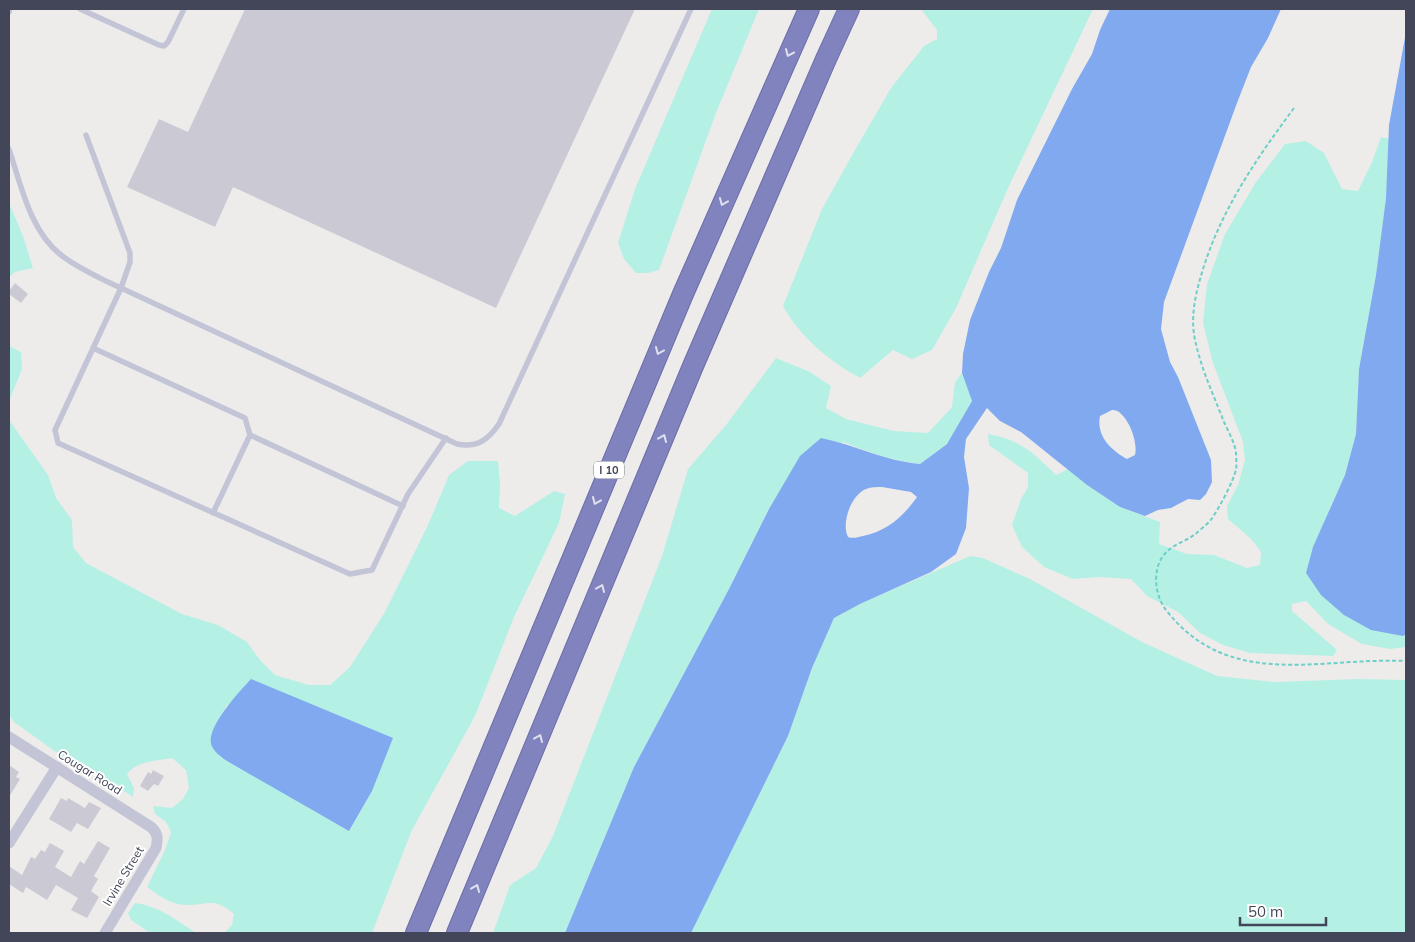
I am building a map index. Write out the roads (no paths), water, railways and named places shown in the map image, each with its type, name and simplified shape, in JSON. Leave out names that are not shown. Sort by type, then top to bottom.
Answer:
[{"type":"highway","name":"I 10","points":[[416,933],[683,294],[809,9]]},
{"type":"highway","points":[[457,933],[693,366],[849,9]]},
{"type":"street","name":"Cougar Road","points":[[9,737],[156,831]]},
{"type":"street","points":[[9,843],[57,767]]},
{"type":"street","name":"Irvine Street","points":[[105,933],[156,848],[158,841],[156,831]]},
{"type":"lane","points":[[80,9],[92,11],[164,46],[168,42],[184,9]]},
{"type":"lane","points":[[9,149],[35,222],[46,240],[60,255],[86,272],[457,444],[467,446],[477,444],[486,440],[500,424],[692,9]]},
{"type":"lane","points":[[86,135],[130,253],[128,270],[121,288],[55,430],[58,443],[350,574],[372,570],[408,494],[446,438]]},
{"type":"lane","points":[[93,348],[245,418],[250,435],[213,513]]},
{"type":"lane","points":[[250,435],[402,506]]},
{"type":"water","points":[[1110,9],[1281,9],[1268,38],[1251,67],[1164,302],[1161,329],[1170,362],[1178,377],[1211,460],[1212,482],[1206,494],[1200,500],[1188,499],[1171,508],[1158,510],[1145,516],[1120,507],[1087,485],[1021,432],[1000,421],[987,408],[966,439],[964,457],[969,488],[966,528],[956,554],[931,572],[860,604],[834,618],[812,668],[788,736],[691,933],[565,933],[634,767],[729,589],[769,509],[800,456],[821,438],[895,460],[920,464],[947,444],[972,401],[962,373],[963,354],[970,320],[989,272],[1001,248],[1017,200],[1072,89],[1092,54]],"holes":[[[1116,410],[1124,417],[1132,432],[1136,450],[1135,455],[1127,459],[1110,447],[1100,430],[1100,416]],[[882,487],[911,492],[917,497],[906,511],[887,527],[872,534],[854,538],[848,537],[846,531],[847,517],[856,497],[866,489]]]},
{"type":"water","points":[[1406,32],[1406,634],[1403,636],[1371,630],[1344,615],[1321,595],[1306,573],[1313,547],[1345,475],[1356,434],[1359,369],[1376,275],[1386,198],[1389,125]]},
{"type":"water","points":[[251,679],[393,738],[372,791],[349,831],[227,761],[214,749],[211,744],[211,737],[214,728],[225,709]]}]
